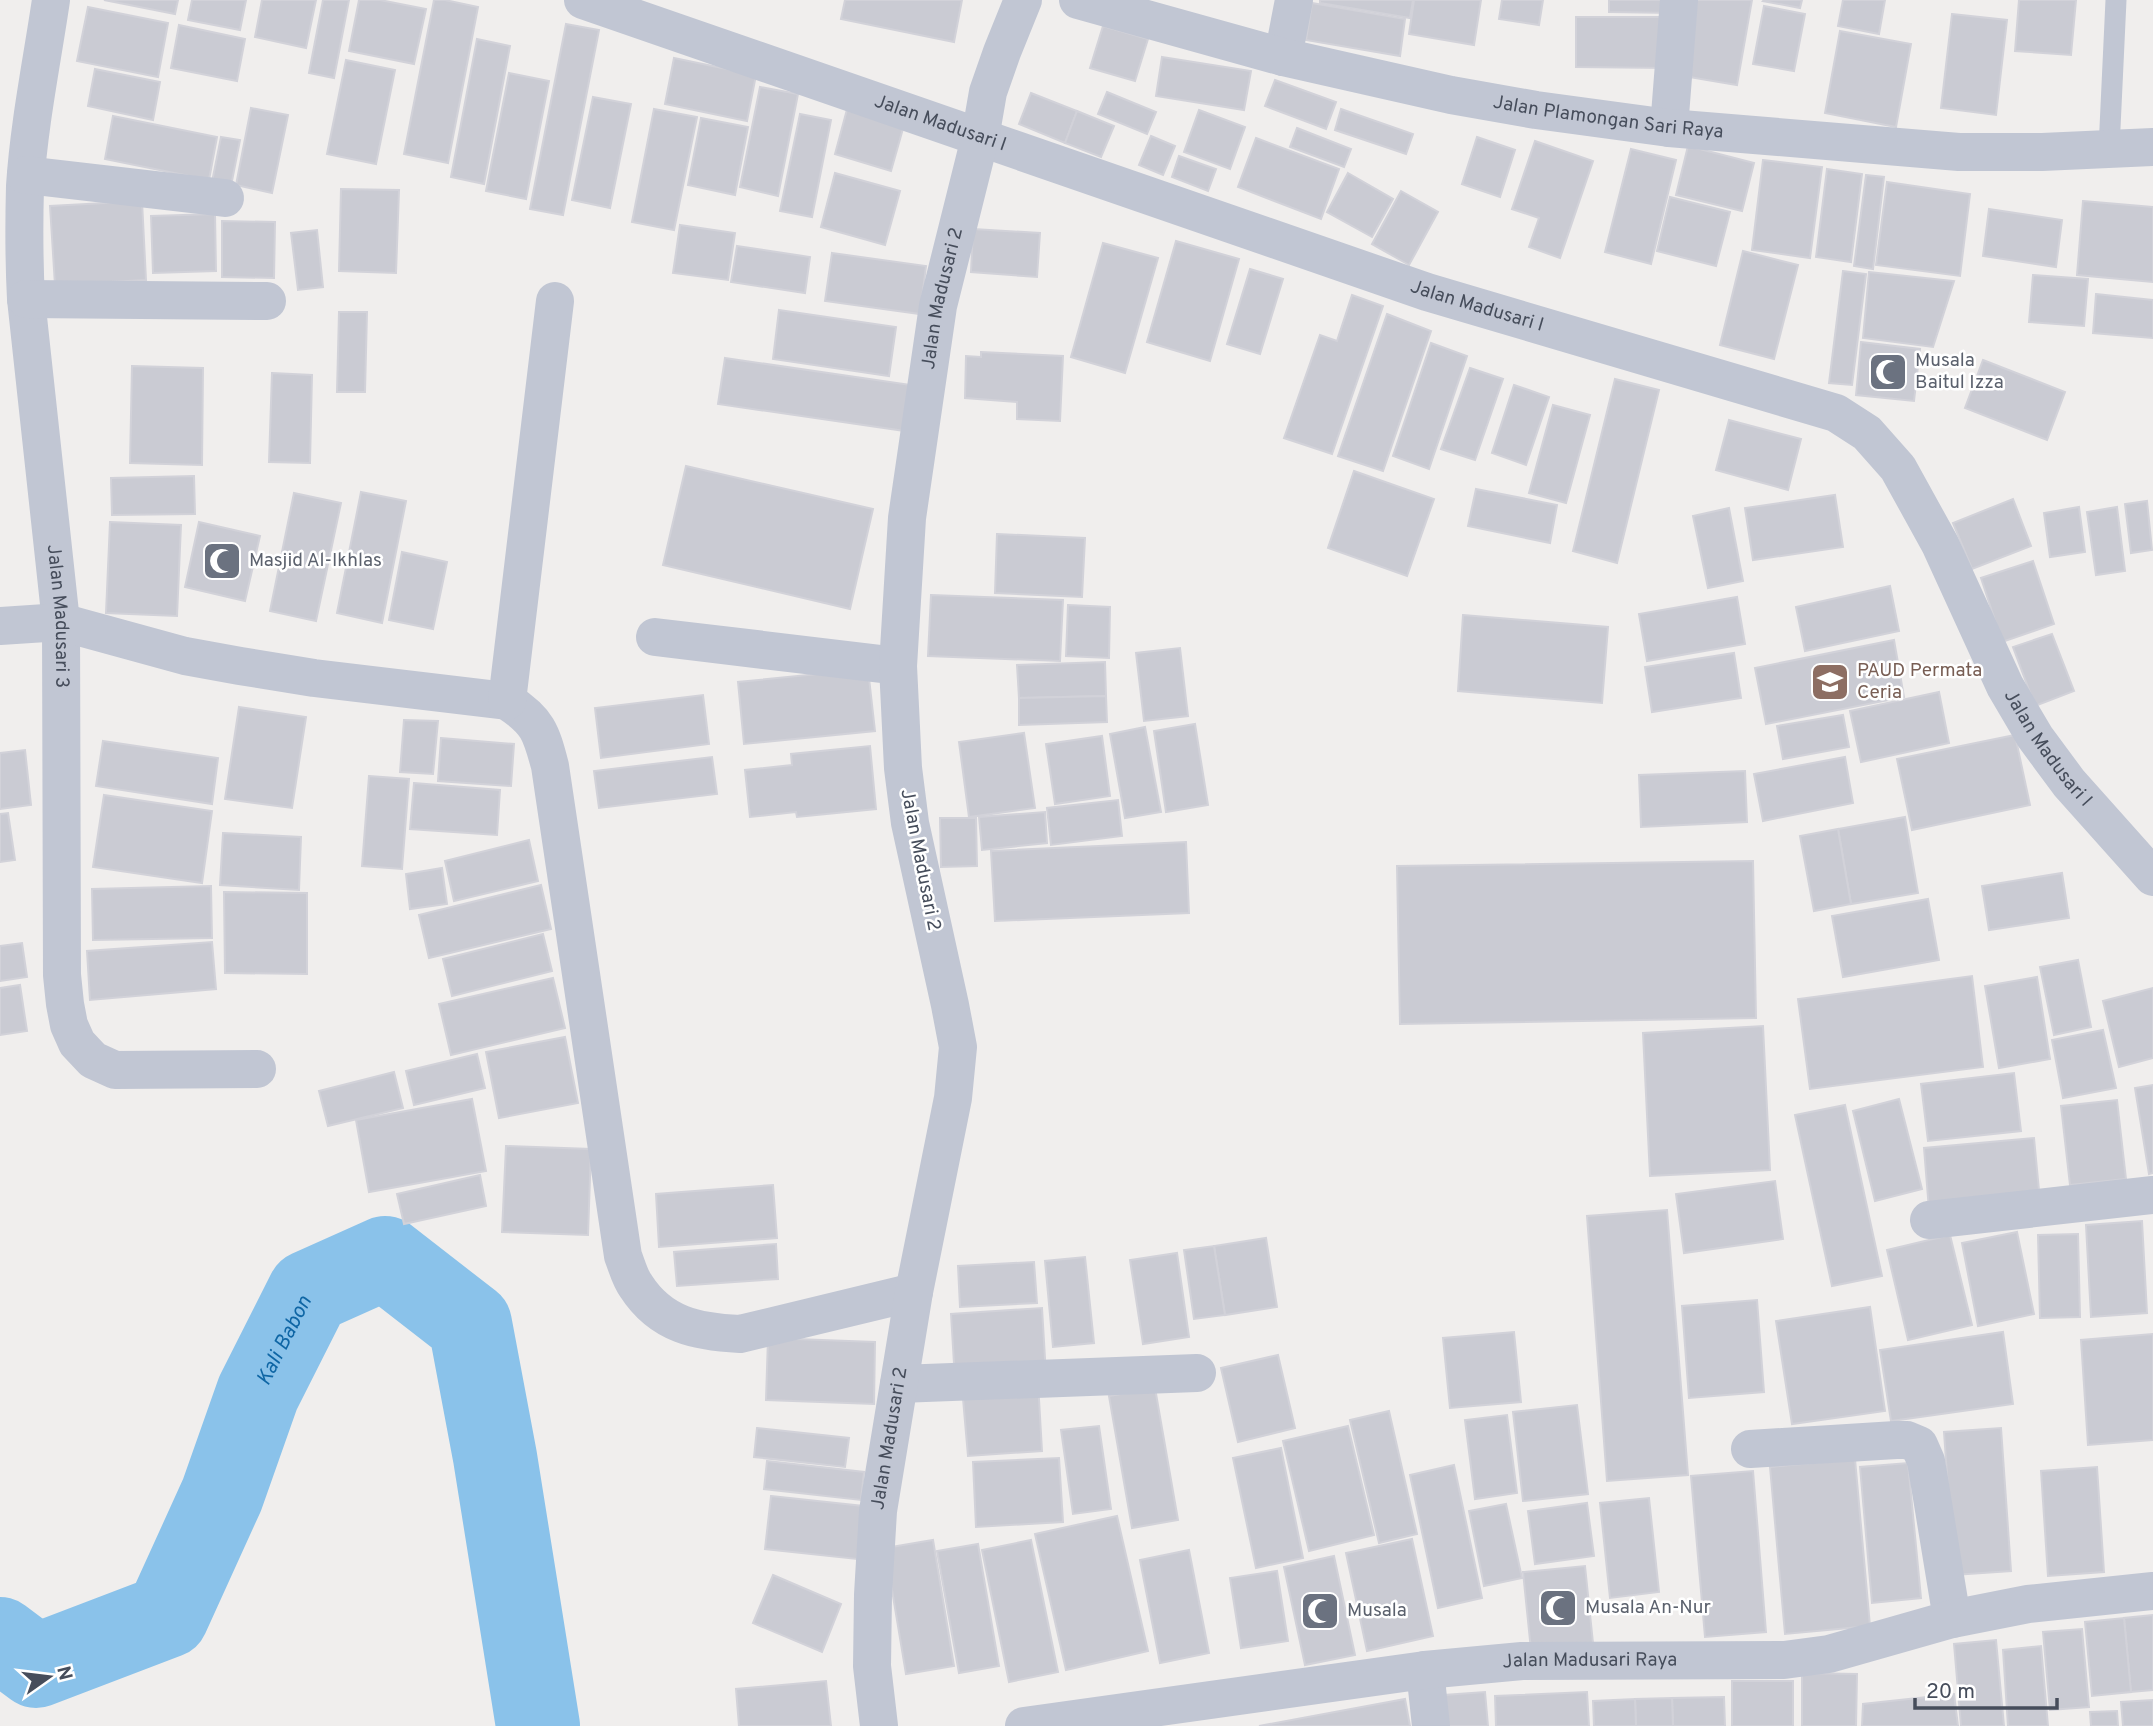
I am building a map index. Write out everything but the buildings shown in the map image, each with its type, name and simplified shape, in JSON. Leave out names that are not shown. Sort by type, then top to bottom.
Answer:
[{"type":"street","name":"Jalan Madusari 3","points":[[51,0],[26,175],[24,250],[26,299],[61,622],[62,975],[69,1025],[77,1043],[93,1060],[115,1070],[257,1069]]},
{"type":"street","name":"Jalan Madusari I","points":[[583,0],[1427,292],[1836,413],[1867,433],[1898,468],[1940,544],[2005,686],[2035,737],[2069,783],[2153,877]]},
{"type":"street","name":"Jalan Madusari 2","points":[[879,1726],[872,1666],[878,1511],[914,1293],[953,1098],[958,1047],[910,822],[903,768],[898,666],[907,518],[938,306],[980,138],[988,92],[1023,0]]},
{"type":"street","name":"Jalan Plamongan Sari Raya","points":[[1077,0],[1283,57],[1451,95],[1536,110],[1669,128],[1959,152],[2153,147]]},
{"type":"street","points":[[1283,57],[1294,0]]},
{"type":"street","points":[[1669,128],[1679,0]]},
{"type":"street","points":[[26,175],[225,198]]},
{"type":"street","points":[[26,299],[267,301]]},
{"type":"street","points":[[507,701],[555,301]]},
{"type":"street","points":[[0,626],[61,622],[185,656],[314,678],[507,701],[522,711],[542,733],[550,766],[623,1256],[635,1286],[651,1306],[672,1322],[711,1333],[740,1334],[914,1293]]},
{"type":"street","points":[[655,637],[898,666]]},
{"type":"street","points":[[1929,1220],[2153,1195]]},
{"type":"street","points":[[899,1384],[1198,1373]]},
{"type":"street","points":[[1750,1448],[1896,1440],[1907,1440],[1919,1445],[1926,1461],[1952,1619]]},
{"type":"street","name":"Jalan Madusari Raya","points":[[1024,1726],[1425,1670],[1522,1661],[1784,1660],[1829,1654],[1952,1619],[2039,1602],[2153,1591]]},
{"type":"street","points":[[1425,1670],[1432,1726]]},
{"type":"lane","points":[[2109,149],[2116,0]]},
{"type":"waterway","name":"Kali Babon","points":[[0,1639],[36,1666],[167,1616],[222,1495],[258,1393],[309,1292],[385,1258],[470,1324],[495,1457],[538,1726]]},
{"type":"place","name":"Musala Baitul Izza","points":[[1888,372]]},
{"type":"place","name":"Masjid Al-Ikhlas","points":[[222,561]]},
{"type":"place","name":"PAUD Permata Ceria","points":[[1830,682]]},
{"type":"place","name":"Musala An-Nur","points":[[1558,1608]]},
{"type":"place","name":"Musala","points":[[1320,1611]]}]
